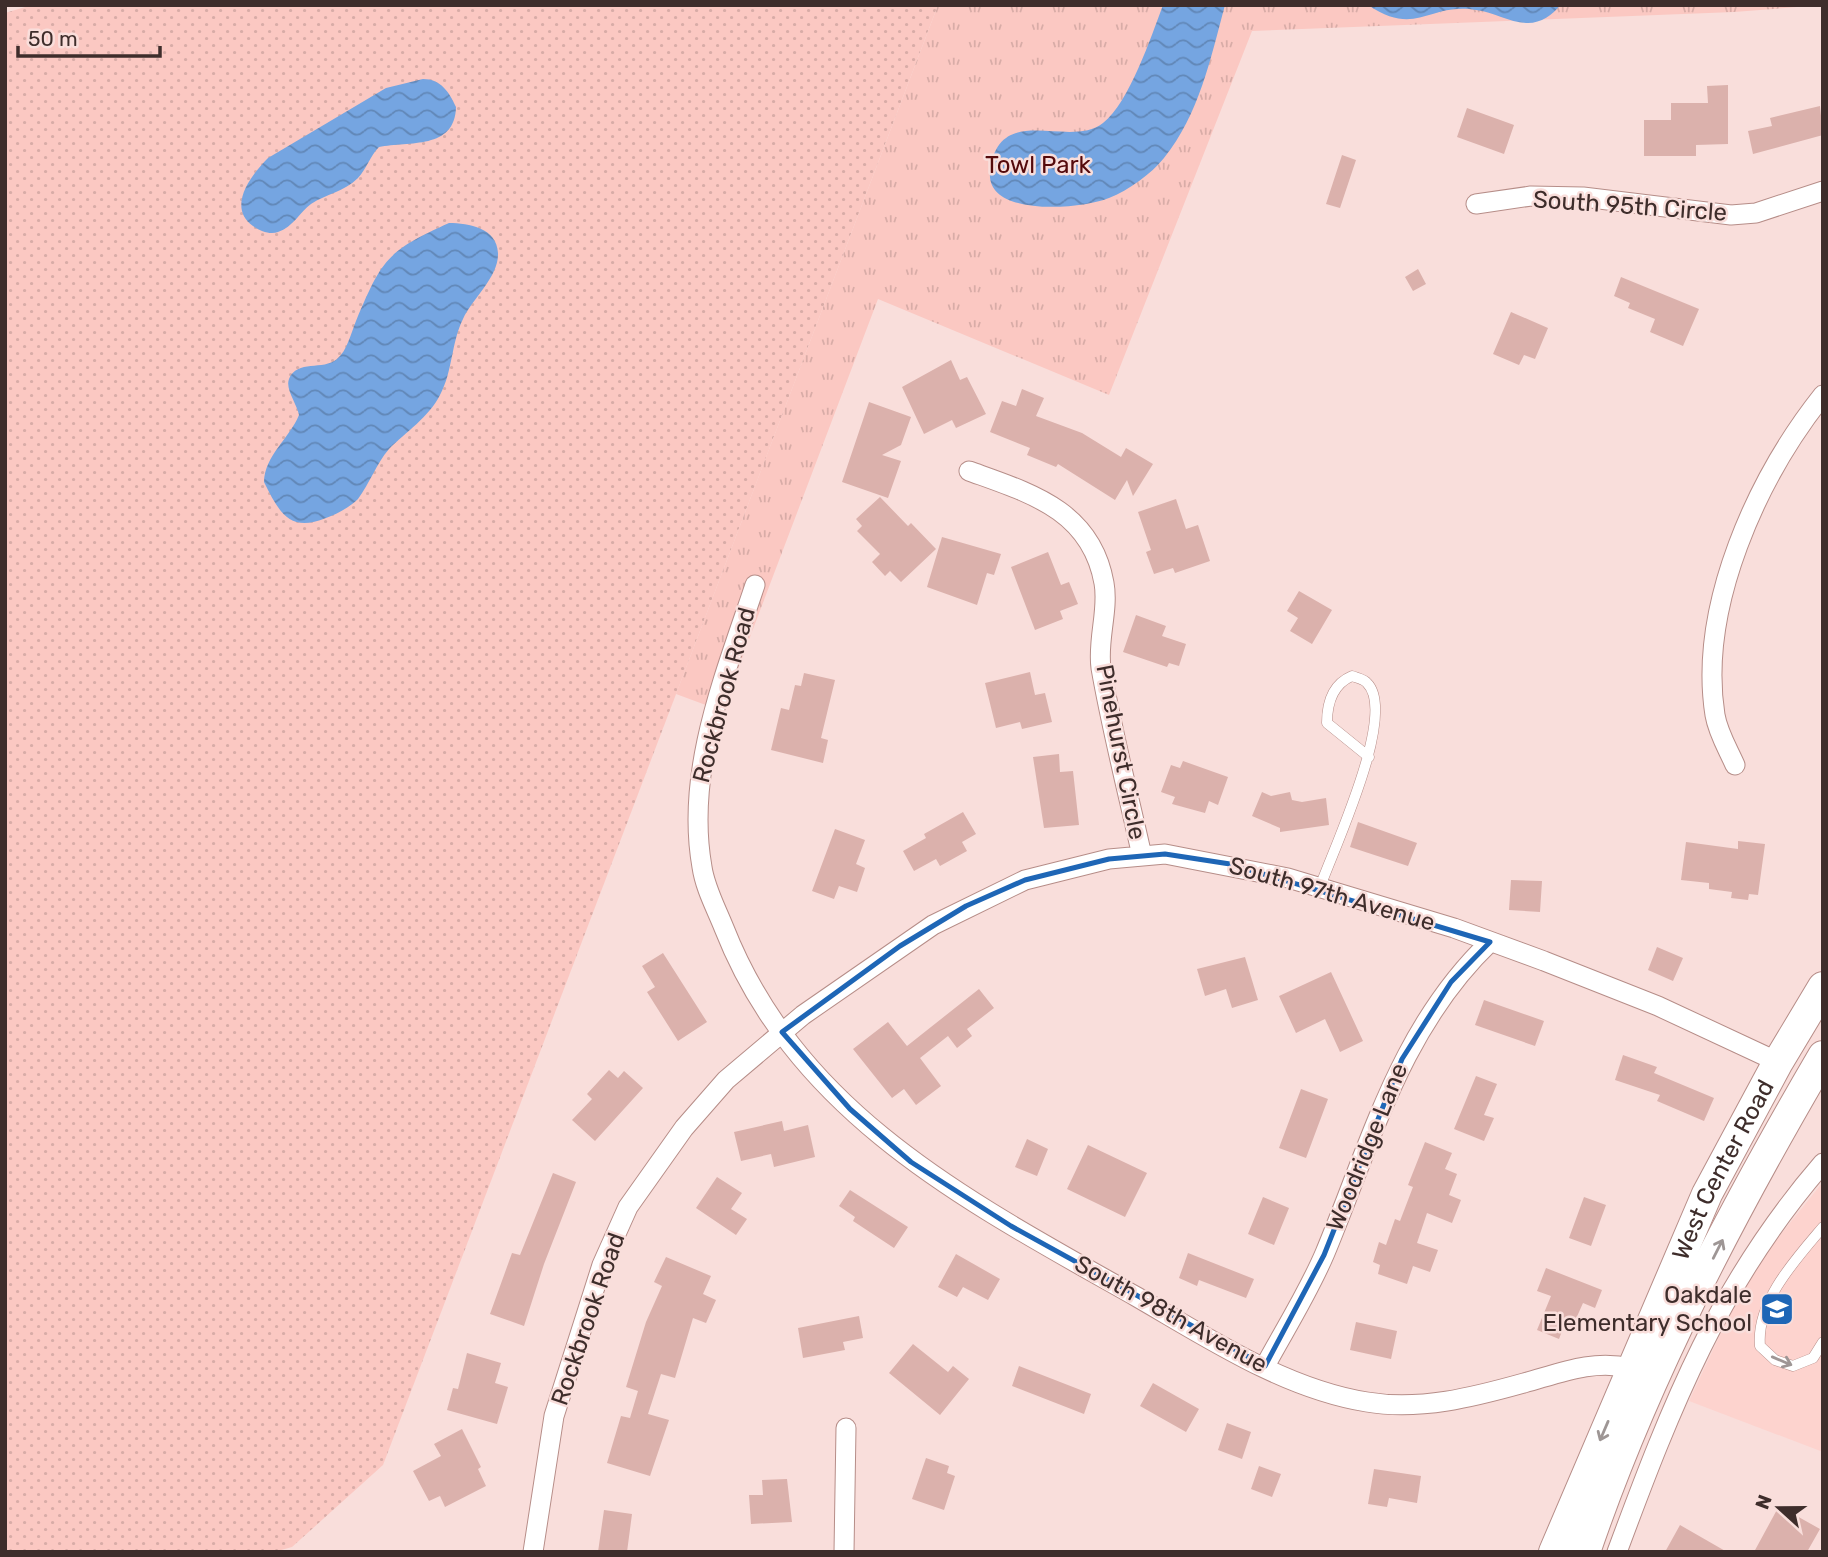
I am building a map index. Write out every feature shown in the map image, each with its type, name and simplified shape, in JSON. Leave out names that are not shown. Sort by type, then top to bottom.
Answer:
[{"type":"main road","name":"West Center Road","points":[[1554,1552],[1630,1368],[1707,1194],[1778,1062],[1823,987]]},
{"type":"main road","name":"West Center Road","points":[[1585,1552],[1630,1436],[1680,1324],[1774,1140],[1823,1056]]},
{"type":"street","name":"South 95th Circle","points":[[1476,204],[1531,196],[1583,197],[1731,215],[1756,213],[1823,191]]},
{"type":"street","points":[[1735,765],[1715,714],[1714,651],[1726,589],[1735,554],[1764,485],[1823,395]]},
{"type":"street","name":"Pinehurst Circle","points":[[969,471],[1028,492],[1065,513],[1088,539],[1105,584],[1101,664],[1142,856]]},
{"type":"street","name":"Rockbrook Road","points":[[533,1552],[554,1416],[603,1265],[628,1207],[684,1128],[726,1080],[782,1032],[768,1015],[740,969],[702,869],[696,819],[699,781],[720,691],[755,585]]},
{"type":"street","name":"South 97th Avenue","points":[[782,1032],[900,946],[966,906],[1050,872],[1109,859],[1165,854],[1230,864],[1320,887],[1490,942],[1658,1006],[1778,1062]]},
{"type":"street","name":"Woodridge Lane","points":[[1265,1366],[1324,1255],[1402,1059],[1451,982],[1490,942]]},
{"type":"street","name":"South 98th Avenue","points":[[782,1032],[850,1108],[911,1162],[1011,1226],[1265,1366],[1333,1395],[1402,1405],[1469,1397],[1596,1364],[1630,1368]]},
{"type":"street","points":[[1618,1552],[1662,1430],[1717,1314],[1768,1229],[1823,1163]]},
{"type":"street","points":[[844,1552],[846,1428]]},
{"type":"lane","points":[[1320,887],[1369,757],[1375,722],[1374,695],[1366,682],[1352,676],[1342,680],[1335,691],[1327,708],[1327,723],[1369,757]]},
{"type":"lane","points":[[1823,1227],[1765,1305],[1758,1329],[1760,1346],[1775,1360],[1793,1366],[1813,1358],[1823,1342]]},
{"type":"highlighted area","points":[[1165,854],[1230,864],[1490,942],[1451,982],[1402,1059],[1324,1255],[1265,1366],[1011,1226],[911,1162],[850,1109],[782,1032],[900,946],[966,906],[1025,880],[1109,859]]},
{"type":"shaded area","name":"Oakdale Elementary School","points":[[1823,1182],[1823,1452],[1689,1401],[1742,1288],[1765,1254]]},
{"type":"green space","points":[[32,5],[938,5],[383,1465],[292,1547],[274,1552],[5,1552],[5,13]]},
{"type":"green space","name":"Towl Park","points":[[938,5],[1823,5],[1734,12],[1252,31],[1109,395],[878,299],[722,711],[676,694]]},
{"type":"water","points":[[1163,5],[1225,5],[1195,104],[1164,158],[1132,186],[1117,195],[1096,202],[1059,207],[1038,206],[1003,197],[993,187],[990,172],[996,150],[1006,138],[1020,132],[1089,130],[1103,123],[1122,101],[1146,51]]},
{"type":"water","points":[[1368,5],[1560,5],[1546,18],[1528,23],[1483,11],[1460,9],[1399,19]]},
{"type":"water","points":[[423,79],[435,81],[444,87],[456,107],[454,121],[448,131],[428,141],[379,147],[353,183],[311,204],[288,227],[278,232],[262,231],[245,218],[242,210],[244,191],[268,158],[386,88]]},
{"type":"water","points":[[449,223],[481,229],[493,238],[498,253],[494,271],[459,328],[440,395],[424,417],[389,449],[355,502],[326,518],[303,523],[294,521],[280,511],[264,482],[268,464],[299,415],[289,387],[289,379],[298,369],[337,359],[346,347],[373,283],[389,259],[412,241]]},
{"type":"building","points":[[1728,85],[1728,144],[1696,145],[1696,156],[1644,156],[1644,120],[1671,120],[1671,103],[1708,103],[1707,86]]},
{"type":"building","points":[[1820,106],[1823,135],[1753,154],[1748,131],[1772,126],[1770,118]]},
{"type":"building","points":[[1467,108],[1514,125],[1504,154],[1457,137]]},
{"type":"building","points":[[1342,155],[1356,160],[1340,208],[1326,204]]},
{"type":"building","points":[[1418,269],[1426,284],[1413,291],[1405,277]]},
{"type":"building","points":[[1621,277],[1699,309],[1683,346],[1650,332],[1655,319],[1628,308],[1630,303],[1614,296]]},
{"type":"building","points":[[1511,312],[1548,328],[1535,359],[1524,355],[1519,365],[1493,354]]},
{"type":"building","points":[[951,360],[960,380],[967,377],[986,414],[956,428],[952,420],[924,434],[902,387]]},
{"type":"building","points":[[1022,389],[1044,398],[1036,416],[1082,433],[1121,457],[1126,448],[1153,464],[1133,496],[1127,480],[1115,500],[1058,464],[1056,467],[1027,455],[1030,448],[990,432],[1002,401],[1016,406]]},
{"type":"building","points":[[869,402],[911,417],[901,445],[882,455],[901,461],[888,498],[842,482]]},
{"type":"building","points":[[880,497],[908,526],[911,523],[936,549],[901,582],[890,571],[885,576],[872,562],[880,554],[857,531],[862,526],[856,519]]},
{"type":"building","points":[[1176,499],[1186,529],[1198,525],[1210,561],[1175,573],[1173,568],[1154,574],[1146,552],[1151,550],[1138,512]]},
{"type":"building","points":[[942,537],[1001,554],[994,575],[987,573],[977,605],[927,587]]},
{"type":"building","points":[[1048,552],[1061,585],[1069,582],[1078,604],[1060,611],[1063,619],[1035,630],[1011,567]]},
{"type":"building","points":[[1299,591],[1332,610],[1312,644],[1290,631],[1298,618],[1287,611]]},
{"type":"building","points":[[1136,615],[1166,626],[1162,636],[1186,644],[1179,666],[1169,663],[1167,667],[1123,652]]},
{"type":"building","points":[[1030,672],[1035,695],[1045,693],[1052,722],[1022,729],[1020,722],[996,728],[985,683]]},
{"type":"building","points":[[804,673],[835,680],[821,738],[828,740],[823,763],[771,750],[781,708],[789,710],[795,685],[801,686]]},
{"type":"building","points":[[1059,754],[1060,772],[1073,771],[1079,825],[1044,828],[1033,757]]},
{"type":"building","points":[[1183,761],[1228,777],[1218,805],[1209,801],[1205,813],[1172,804],[1175,797],[1161,792],[1171,765],[1180,768]]},
{"type":"building","points":[[1262,792],[1271,796],[1290,792],[1292,800],[1302,802],[1326,798],[1329,825],[1280,832],[1280,828],[1252,816]]},
{"type":"building","points":[[963,812],[976,834],[962,842],[967,851],[940,866],[936,859],[914,871],[903,851],[926,838],[924,834]]},
{"type":"building","points":[[1358,822],[1417,843],[1408,866],[1350,847]]},
{"type":"building","points":[[835,829],[865,840],[856,864],[865,868],[857,892],[839,886],[834,899],[812,891]]},
{"type":"building","points":[[1738,841],[1765,844],[1758,895],[1749,894],[1748,900],[1731,898],[1732,892],[1709,889],[1709,883],[1681,880],[1686,842],[1738,849]]},
{"type":"building","points":[[1511,880],[1542,881],[1540,912],[1509,910]]},
{"type":"building","points":[[1657,947],[1683,958],[1673,981],[1648,970]]},
{"type":"building","points":[[663,953],[707,1022],[678,1041],[647,992],[655,987],[642,966]]},
{"type":"building","points":[[1245,957],[1258,1000],[1232,1008],[1226,989],[1205,996],[1197,969]]},
{"type":"building","points":[[1331,972],[1363,1041],[1340,1052],[1325,1019],[1296,1033],[1279,996]]},
{"type":"building","points":[[979,989],[994,1008],[967,1029],[972,1036],[957,1048],[948,1036],[920,1058],[941,1086],[916,1105],[904,1089],[892,1098],[853,1049],[888,1022],[907,1046]]},
{"type":"building","points":[[1484,1000],[1544,1021],[1535,1046],[1475,1025]]},
{"type":"building","points":[[1623,1055],[1657,1067],[1654,1073],[1714,1098],[1704,1121],[1657,1101],[1660,1095],[1615,1080]]},
{"type":"building","points":[[609,1070],[618,1078],[624,1071],[643,1088],[595,1141],[572,1120],[592,1099],[587,1094]]},
{"type":"building","points":[[1476,1076],[1497,1084],[1484,1115],[1494,1118],[1484,1141],[1454,1129]]},
{"type":"building","points":[[1301,1089],[1328,1099],[1306,1158],[1279,1148]]},
{"type":"building","points":[[782,1121],[784,1131],[808,1125],[815,1157],[774,1167],[771,1154],[741,1161],[734,1132]]},
{"type":"building","points":[[1027,1139],[1048,1149],[1037,1176],[1015,1167]]},
{"type":"building","points":[[1425,1142],[1452,1153],[1445,1169],[1457,1174],[1449,1195],[1461,1200],[1452,1223],[1427,1213],[1417,1243],[1438,1250],[1430,1272],[1413,1266],[1407,1284],[1378,1274],[1380,1265],[1373,1262],[1379,1242],[1386,1245],[1395,1219],[1400,1221],[1413,1187],[1408,1185]]},
{"type":"building","points":[[1088,1145],[1147,1173],[1125,1217],[1067,1189]]},
{"type":"building","points":[[553,1173],[576,1182],[544,1264],[524,1326],[490,1314],[512,1253],[520,1255]]},
{"type":"building","points":[[717,1177],[742,1193],[731,1209],[747,1219],[736,1235],[696,1208]]},
{"type":"building","points":[[850,1190],[908,1227],[894,1248],[853,1221],[855,1217],[839,1206]]},
{"type":"building","points":[[1263,1197],[1289,1208],[1274,1245],[1248,1234]]},
{"type":"building","points":[[1584,1197],[1606,1205],[1591,1246],[1569,1238]]},
{"type":"building","points":[[1188,1253],[1254,1279],[1246,1298],[1199,1280],[1197,1286],[1179,1278]]},
{"type":"building","points":[[956,1254],[1000,1279],[988,1300],[963,1287],[957,1297],[938,1287]]},
{"type":"building","points":[[666,1257],[711,1276],[703,1294],[716,1300],[706,1323],[693,1318],[675,1378],[661,1374],[648,1414],[669,1420],[650,1476],[607,1463],[621,1416],[630,1418],[638,1391],[626,1387],[646,1322],[662,1286],[654,1282]]},
{"type":"building","points":[[1546,1268],[1602,1290],[1595,1308],[1583,1303],[1575,1321],[1567,1318],[1559,1339],[1537,1330],[1551,1296],[1537,1291]]},
{"type":"building","points":[[859,1316],[863,1338],[843,1342],[845,1350],[803,1358],[798,1328]]},
{"type":"building","points":[[1356,1322],[1397,1331],[1391,1359],[1350,1350]]},
{"type":"building","points":[[913,1344],[948,1372],[953,1366],[969,1379],[940,1415],[889,1373]]},
{"type":"building","points":[[467,1353],[501,1363],[495,1383],[508,1387],[497,1424],[447,1410],[453,1388],[458,1389]]},
{"type":"building","points":[[1019,1366],[1091,1394],[1084,1414],[1012,1386]]},
{"type":"building","points":[[1153,1383],[1199,1409],[1186,1432],[1140,1406]]},
{"type":"building","points":[[1227,1423],[1251,1432],[1242,1459],[1218,1450]]},
{"type":"building","points":[[462,1429],[481,1467],[478,1469],[486,1486],[445,1507],[440,1496],[429,1501],[413,1471],[441,1456],[434,1444]]},
{"type":"building","points":[[926,1458],[949,1466],[947,1473],[955,1476],[944,1510],[912,1499]]},
{"type":"building","points":[[1259,1466],[1281,1474],[1272,1497],[1251,1489]]},
{"type":"building","points":[[1374,1469],[1421,1476],[1417,1503],[1389,1498],[1387,1507],[1368,1504]]},
{"type":"building","points":[[787,1479],[792,1522],[751,1524],[749,1495],[763,1495],[762,1480]]},
{"type":"building","points":[[1779,1506],[1820,1529],[1807,1552],[1754,1552]]},
{"type":"building","points":[[604,1510],[632,1514],[627,1552],[598,1552]]},
{"type":"building","points":[[1680,1525],[1727,1552],[1665,1552]]},
{"type":"place","name":"Oakdale Elementary School","points":[[1777,1309]]}]
